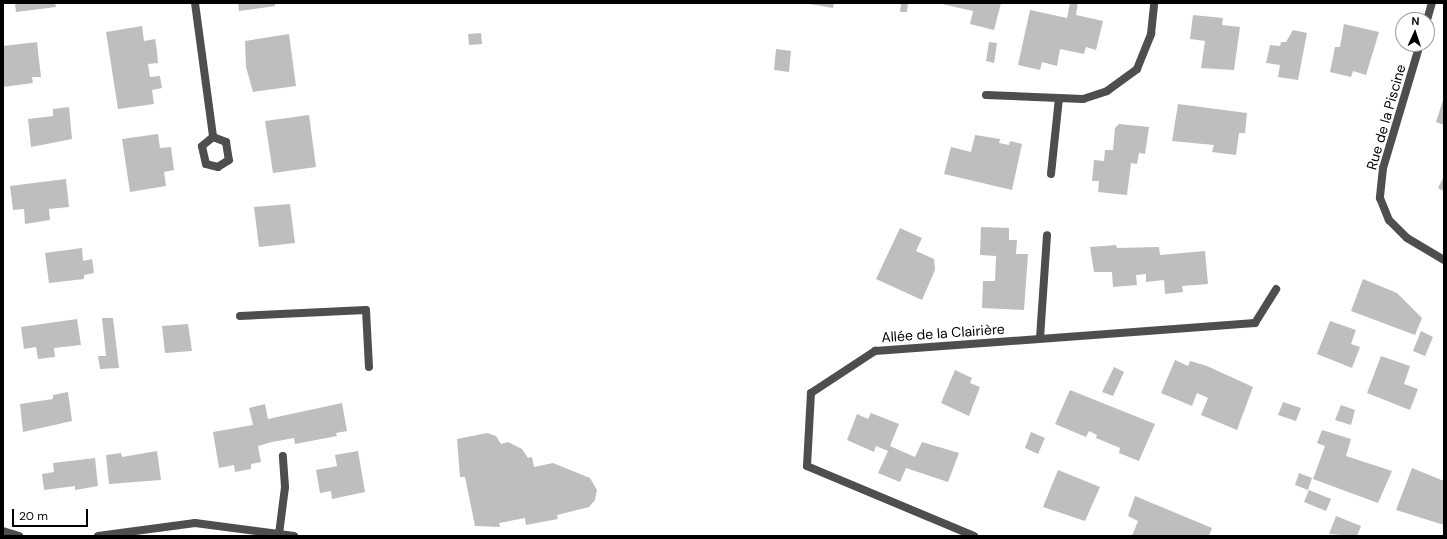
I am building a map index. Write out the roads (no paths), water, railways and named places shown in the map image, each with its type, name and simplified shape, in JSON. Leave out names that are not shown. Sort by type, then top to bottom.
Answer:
[{"type":"street","points":[[195,3],[213,137]]},
{"type":"street","points":[[986,95],[1083,99],[1107,91],[1137,69],[1151,34],[1154,3]]},
{"type":"street","name":"Rue de la Piscine","points":[[1418,52],[1383,168],[1380,198],[1389,220],[1407,238],[1444,260]]},
{"type":"street","points":[[1051,174],[1059,98]]},
{"type":"street","points":[[1040,338],[1047,236]]},
{"type":"street","name":"Allée de la Clairière","points":[[974,536],[807,466],[811,393],[875,351],[1254,323],[1276,289]]},
{"type":"street","points":[[240,316],[366,310],[369,367]]},
{"type":"street","points":[[279,534],[285,487],[283,456]]},
{"type":"street","points":[[98,536],[195,523],[269,534],[294,536]]},
{"type":"street","points":[[3,531],[19,536]]}]
